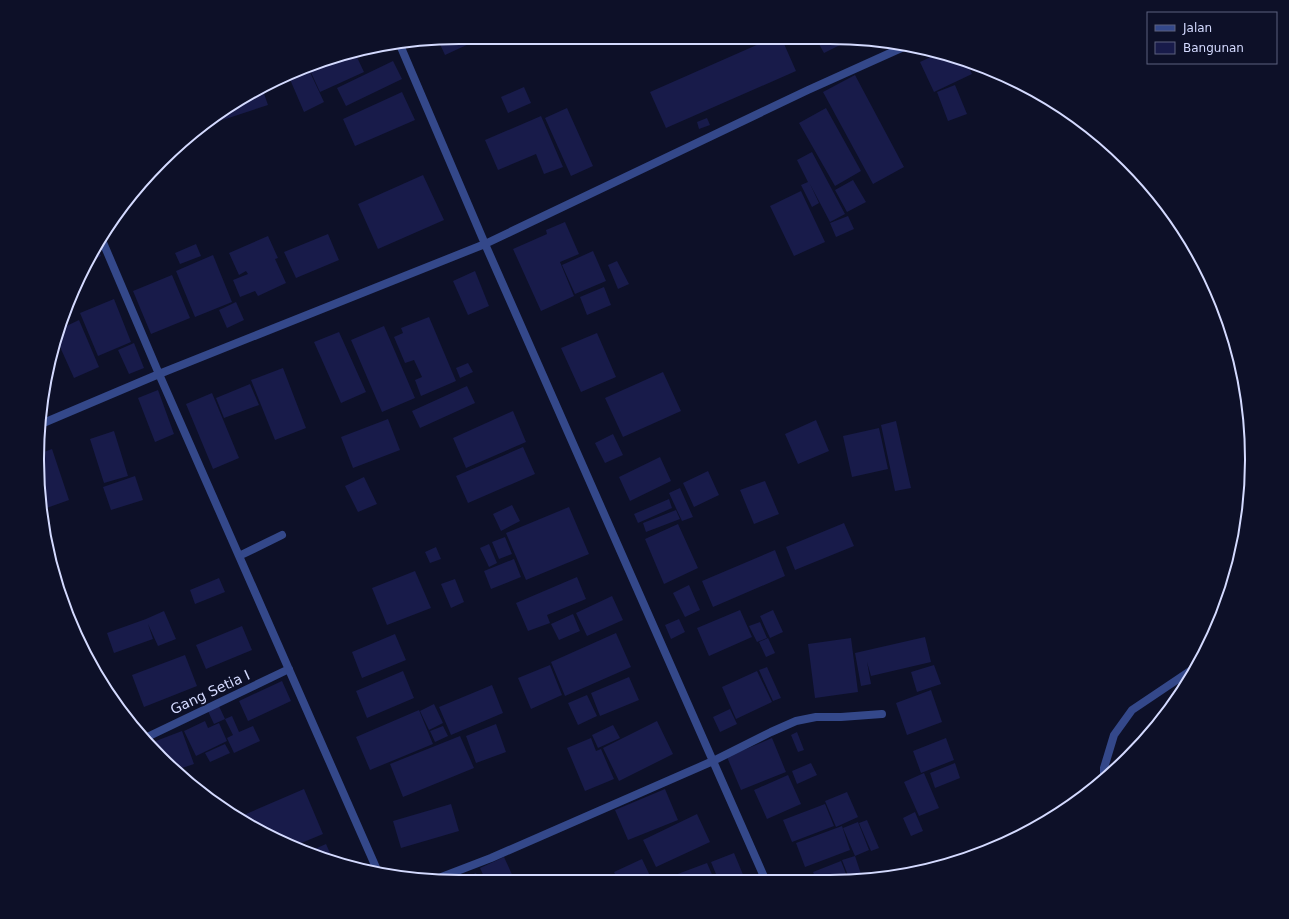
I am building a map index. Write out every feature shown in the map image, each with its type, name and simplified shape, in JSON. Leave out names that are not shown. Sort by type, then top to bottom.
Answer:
[{"type":"street","points":[[402,49],[485,244],[762,875]]},
{"type":"street","points":[[46,422],[159,374],[485,244],[808,90],[897,50]]},
{"type":"street","points":[[104,245],[159,374],[376,866]]},
{"type":"street","points":[[239,556],[282,535]]},
{"type":"street","name":"Gang Setia I","points":[[150,736],[289,670]]},
{"type":"street","points":[[1104,771],[1114,735],[1132,710],[1184,675]]},
{"type":"street","points":[[448,875],[491,858],[713,761],[796,721],[816,717],[882,714]]},
{"type":"building","points":[[469,44],[445,55],[440,45]]},
{"type":"building","points":[[759,44],[784,44],[796,71],[666,128],[650,92]]},
{"type":"building","points":[[819,44],[841,44],[824,53]]},
{"type":"building","points":[[357,57],[364,72],[320,92],[311,72]]},
{"type":"building","points":[[931,57],[969,68],[972,74],[934,92],[920,62]]},
{"type":"building","points":[[393,61],[402,79],[346,106],[337,88]]},
{"type":"building","points":[[310,72],[324,102],[304,112],[290,80]]},
{"type":"building","points":[[855,75],[904,167],[873,184],[823,92]]},
{"type":"building","points":[[955,85],[967,114],[948,121],[937,92]]},
{"type":"building","points":[[524,87],[531,103],[508,113],[501,97]]},
{"type":"building","points":[[402,92],[415,120],[355,146],[343,119]]},
{"type":"building","points":[[264,94],[268,105],[219,121]]},
{"type":"building","points":[[567,108],[593,166],[571,176],[545,118]]},
{"type":"building","points":[[826,108],[861,171],[835,186],[799,123]]},
{"type":"building","points":[[541,116],[563,167],[544,174],[536,154],[498,170],[485,140]]},
{"type":"building","points":[[707,118],[710,125],[699,129],[697,122]]},
{"type":"building","points":[[812,152],[845,214],[830,222],[810,184],[819,203],[812,207],[801,185],[808,182],[797,160]]},
{"type":"building","points":[[423,175],[444,220],[378,249],[358,204]]},
{"type":"building","points":[[853,180],[866,202],[847,212],[835,190]]},
{"type":"building","points":[[801,191],[825,242],[794,256],[770,206]]},
{"type":"building","points":[[848,216],[854,229],[836,237],[830,223]]},
{"type":"building","points":[[565,222],[579,254],[560,262],[574,296],[541,311],[513,249],[547,234],[546,230]]},
{"type":"building","points":[[328,234],[339,260],[296,278],[284,252]]},
{"type":"building","points":[[268,236],[278,258],[275,259],[286,283],[258,296],[255,291],[240,297],[233,280],[248,274],[246,271],[239,275],[229,253]]},
{"type":"building","points":[[196,244],[201,256],[180,264],[175,253]]},
{"type":"building","points":[[593,251],[606,281],[575,294],[562,265]]},
{"type":"building","points":[[213,255],[232,302],[195,317],[176,271]]},
{"type":"building","points":[[617,261],[629,284],[618,289],[608,265]]},
{"type":"building","points":[[475,271],[489,306],[468,315],[453,281]]},
{"type":"building","points":[[172,275],[190,318],[151,334],[133,291]]},
{"type":"building","points":[[604,287],[611,305],[587,315],[580,297]]},
{"type":"building","points":[[114,299],[131,342],[98,356],[80,313]]},
{"type":"building","points":[[236,302],[244,320],[227,328],[219,310]]},
{"type":"building","points":[[429,317],[456,381],[421,396],[415,380],[422,377],[414,360],[405,363],[394,337],[403,333],[401,328]]},
{"type":"building","points":[[79,320],[99,367],[74,378],[60,346],[66,326]]},
{"type":"building","points":[[384,326],[415,398],[382,412],[351,340]]},
{"type":"building","points":[[339,332],[366,392],[341,403],[314,342]]},
{"type":"building","points":[[597,333],[616,377],[581,392],[561,348]]},
{"type":"building","points":[[134,343],[144,368],[129,374],[118,350]]},
{"type":"building","points":[[468,363],[473,372],[460,378],[456,368]]},
{"type":"building","points":[[283,368],[306,428],[275,440],[251,380]]},
{"type":"building","points":[[663,372],[681,411],[623,437],[605,398]]},
{"type":"building","points":[[250,384],[259,405],[224,418],[216,398]]},
{"type":"building","points":[[467,386],[475,403],[420,428],[412,411]]},
{"type":"building","points":[[158,390],[174,434],[155,442],[138,398]]},
{"type":"building","points":[[212,393],[239,458],[213,469],[186,404]]},
{"type":"building","points":[[513,411],[526,442],[466,468],[453,438]]},
{"type":"building","points":[[388,419],[400,450],[353,468],[341,437]]},
{"type":"building","points":[[816,420],[829,451],[798,464],[785,434]]},
{"type":"building","points":[[896,421],[911,488],[895,491],[881,425]]},
{"type":"building","points":[[879,428],[888,469],[852,477],[843,436]]},
{"type":"building","points":[[114,431],[128,476],[104,483],[90,439]]},
{"type":"building","points":[[613,434],[623,455],[605,463],[595,443]]},
{"type":"building","points":[[523,447],[535,474],[468,503],[456,476]]},
{"type":"building","points":[[52,449],[69,500],[47,508],[45,487],[44,452]]},
{"type":"building","points":[[660,457],[671,481],[630,501],[619,477]]},
{"type":"building","points":[[708,471],[719,495],[694,507],[683,483]]},
{"type":"building","points":[[135,476],[143,500],[111,510],[103,487]]},
{"type":"building","points":[[364,477],[377,504],[358,512],[345,486]]},
{"type":"building","points":[[765,481],[779,514],[754,524],[740,490]]},
{"type":"building","points":[[680,488],[693,517],[682,521],[669,493]]},
{"type":"building","points":[[669,499],[672,508],[638,523],[634,514]]},
{"type":"building","points":[[512,505],[520,521],[501,531],[493,514]]},
{"type":"building","points":[[569,507],[589,554],[526,580],[506,533]]},
{"type":"building","points":[[676,510],[680,519],[646,532],[643,523]]},
{"type":"building","points":[[844,523],[854,546],[795,570],[786,547]]},
{"type":"building","points":[[678,524],[698,568],[664,584],[645,539]]},
{"type":"building","points":[[505,537],[512,554],[499,559],[492,542]]},
{"type":"building","points":[[489,544],[497,563],[489,567],[480,548]]},
{"type":"building","points":[[436,547],[441,559],[430,563],[425,552]]},
{"type":"building","points":[[775,550],[785,576],[713,607],[702,581]]},
{"type":"building","points":[[514,559],[521,577],[491,589],[484,571]]},
{"type":"building","points":[[415,571],[431,608],[387,625],[372,588]]},
{"type":"building","points":[[577,577],[586,599],[547,615],[550,623],[528,631],[516,603]]},
{"type":"building","points":[[219,578],[225,592],[195,604],[190,590]]},
{"type":"building","points":[[455,579],[464,602],[451,608],[441,584]]},
{"type":"building","points":[[689,585],[700,610],[685,617],[673,593]]},
{"type":"building","points":[[612,596],[623,620],[587,636],[576,613]]},
{"type":"building","points":[[740,610],[752,637],[709,656],[697,628]]},
{"type":"building","points":[[773,610],[783,632],[770,638],[760,616]]},
{"type":"building","points":[[164,611],[176,639],[158,646],[148,624],[153,639],[114,653],[107,633]]},
{"type":"building","points":[[573,614],[580,631],[559,640],[551,624]]},
{"type":"building","points":[[679,619],[685,632],[671,639],[665,625]]},
{"type":"building","points":[[760,622],[767,638],[757,642],[749,626]]},
{"type":"building","points":[[242,626],[252,650],[206,669],[196,645]]},
{"type":"building","points":[[616,633],[631,667],[565,696],[551,662]]},
{"type":"building","points":[[395,634],[406,660],[362,678],[352,652]]},
{"type":"building","points":[[925,637],[931,662],[871,676],[867,662],[871,684],[861,686],[855,653]]},
{"type":"building","points":[[768,638],[775,653],[766,657],[759,642]]},
{"type":"building","points":[[851,638],[858,692],[815,698],[808,644]]},
{"type":"building","points":[[185,655],[197,686],[144,707],[132,675]]},
{"type":"building","points":[[550,665],[562,695],[531,709],[518,678]]},
{"type":"building","points":[[934,665],[941,684],[917,692],[911,672]]},
{"type":"building","points":[[767,667],[781,698],[773,701],[759,670]]},
{"type":"building","points":[[403,671],[414,698],[367,718],[356,691]]},
{"type":"building","points":[[757,671],[772,702],[736,719],[722,687]]},
{"type":"building","points":[[629,677],[639,700],[600,716],[591,693]]},
{"type":"building","points":[[282,681],[291,701],[248,721],[239,701]]},
{"type":"building","points":[[492,685],[503,713],[451,735],[439,707]]},
{"type":"building","points":[[931,690],[942,722],[907,735],[896,703]]},
{"type":"building","points":[[587,695],[597,716],[578,725],[568,703]]},
{"type":"building","points":[[218,704],[225,719],[214,724],[207,709]]},
{"type":"building","points":[[434,704],[443,723],[429,730],[420,711]]},
{"type":"building","points":[[730,709],[737,724],[720,732],[713,717]]},
{"type":"building","points":[[419,710],[433,744],[370,770],[356,737]]},
{"type":"building","points":[[232,716],[239,732],[253,726],[260,741],[234,753],[227,738],[233,735],[225,719]]},
{"type":"building","points":[[205,721],[208,728],[219,723],[227,741],[196,756],[184,731]]},
{"type":"building","points":[[657,721],[673,754],[619,781],[603,748]]},
{"type":"building","points":[[496,724],[506,752],[476,763],[466,736]]},
{"type":"building","points":[[613,725],[620,738],[598,748],[592,735]]},
{"type":"building","points":[[443,726],[448,736],[435,742],[430,731]]},
{"type":"building","points":[[182,731],[194,764],[182,768],[155,741]]},
{"type":"building","points":[[797,732],[804,750],[798,752],[791,735]]},
{"type":"building","points":[[460,736],[474,768],[403,797],[390,764]]},
{"type":"building","points":[[591,738],[596,751],[601,749],[614,779],[585,791],[567,748]]},
{"type":"building","points":[[772,738],[786,772],[741,790],[727,757]]},
{"type":"building","points":[[946,738],[954,760],[921,773],[913,751]]},
{"type":"building","points":[[225,744],[230,753],[210,762],[205,753]]},
{"type":"building","points":[[811,763],[817,775],[797,784],[792,771]]},
{"type":"building","points":[[955,763],[960,778],[935,788],[930,773]]},
{"type":"building","points":[[924,773],[939,808],[919,816],[904,782]]},
{"type":"building","points":[[788,775],[801,804],[767,819],[754,790]]},
{"type":"building","points":[[304,789],[323,834],[301,843],[276,832],[245,815]]},
{"type":"building","points":[[665,789],[678,820],[628,840],[615,810]]},
{"type":"building","points":[[847,792],[858,817],[836,827],[825,801]]},
{"type":"building","points":[[451,804],[459,831],[401,848],[393,821]]},
{"type":"building","points":[[825,804],[834,826],[792,842],[783,820]]},
{"type":"building","points":[[915,812],[923,831],[911,836],[903,818]]},
{"type":"building","points":[[697,814],[710,842],[656,867],[643,840]]},
{"type":"building","points":[[867,820],[879,848],[871,851],[859,823]]},
{"type":"building","points":[[858,822],[869,850],[855,856],[843,828]]},
{"type":"building","points":[[842,826],[850,850],[805,867],[796,843]]},
{"type":"building","points":[[326,844],[331,854],[326,853],[315,849]]},
{"type":"building","points":[[734,853],[743,875],[716,875],[711,862]]},
{"type":"building","points":[[855,856],[861,874],[848,874],[842,860]]},
{"type":"building","points":[[504,857],[512,875],[483,875],[480,868]]},
{"type":"building","points":[[642,859],[650,875],[616,875],[614,872]]},
{"type":"building","points":[[841,861],[846,874],[814,875],[813,872]]},
{"type":"building","points":[[707,863],[712,875],[675,875]]}]
